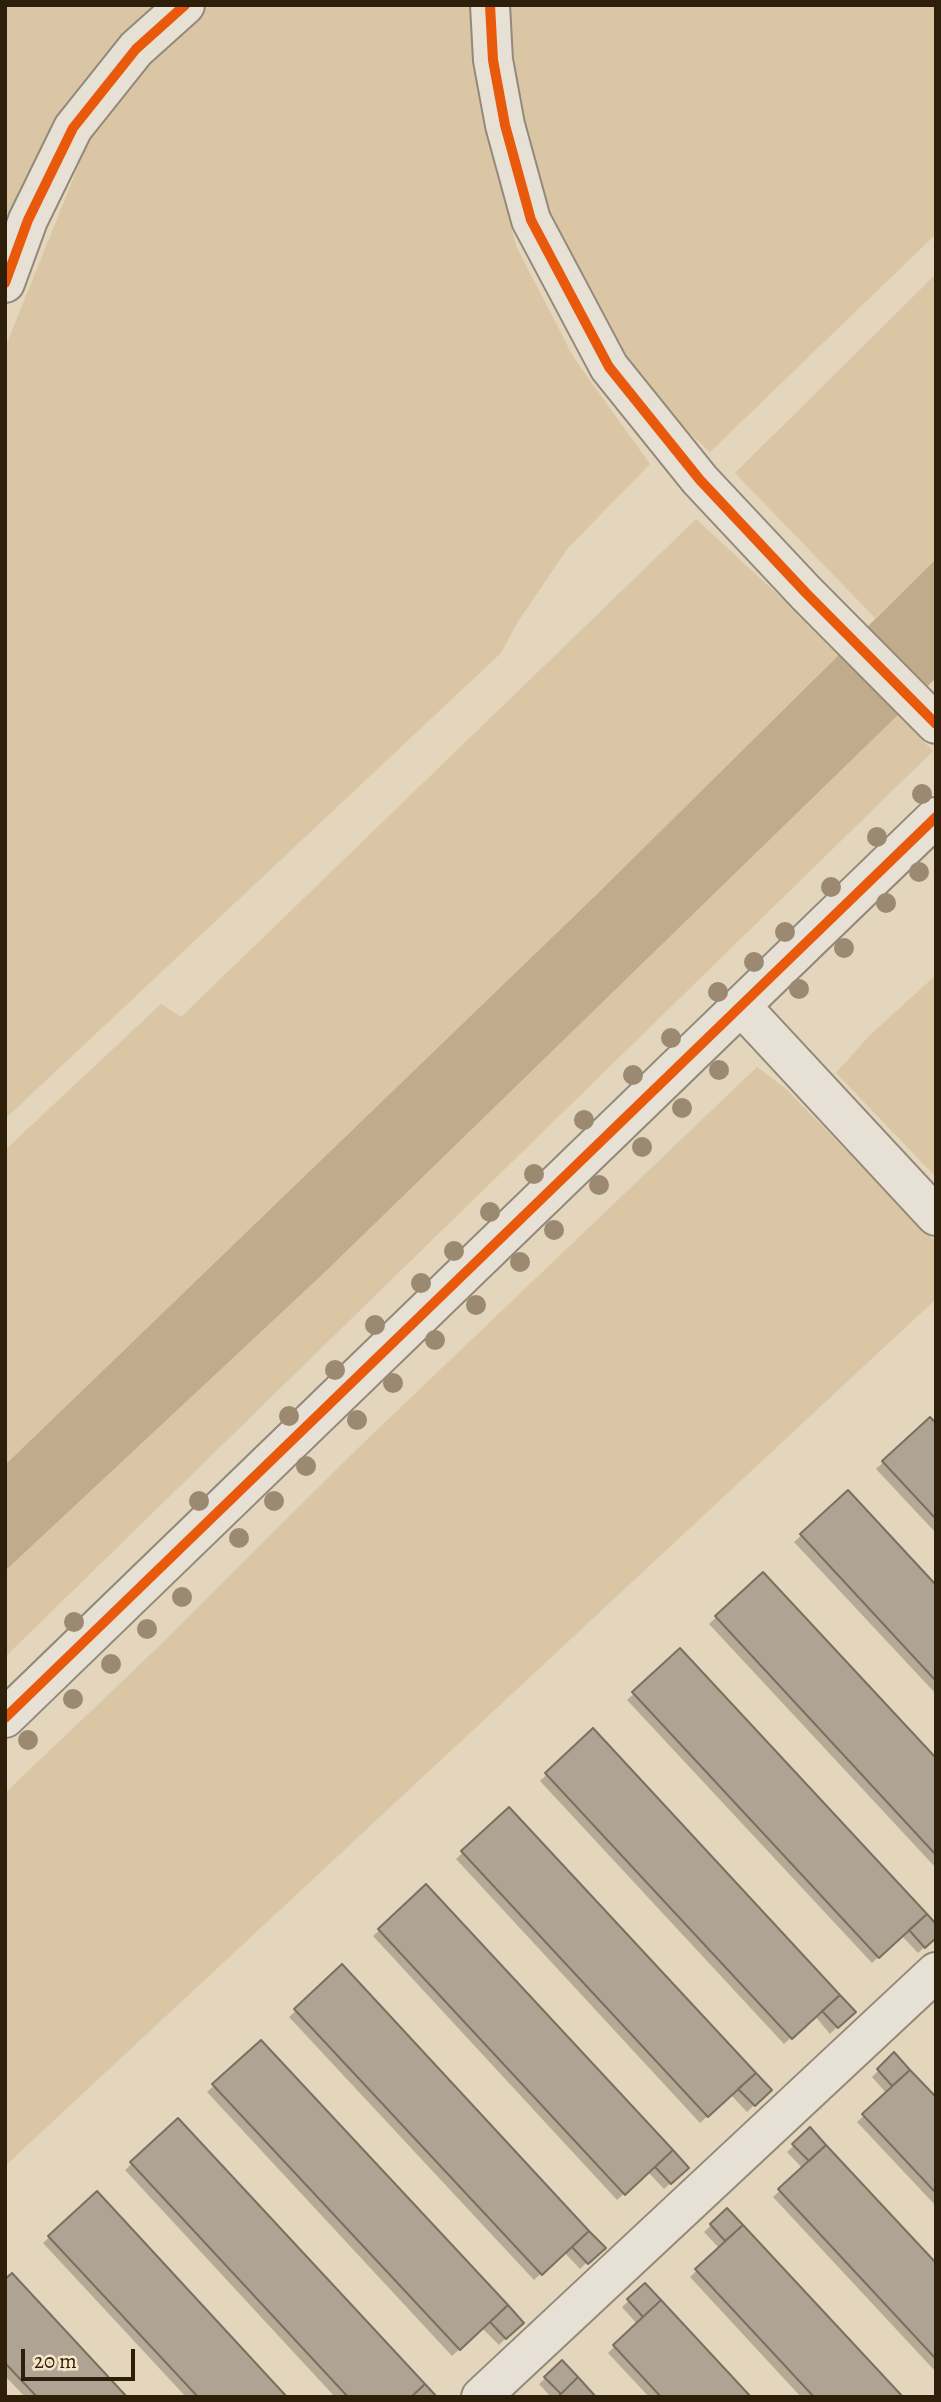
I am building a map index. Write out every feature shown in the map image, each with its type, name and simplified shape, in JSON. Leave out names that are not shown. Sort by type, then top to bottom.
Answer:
[{"type":"street","points":[[5,282],[28,220],[73,128],[136,49],[185,5]]},
{"type":"street","points":[[490,5],[494,60],[505,125],[531,220],[609,367],[700,480],[806,593],[936,724]]},
{"type":"street","points":[[5,1718],[936,817]]},
{"type":"street","points":[[741,1006],[936,1216]]},
{"type":"street","points":[[481,2397],[936,1972]]},
{"type":"shaded area","points":[[5,5],[163,5],[5,242]]},
{"type":"shaded area","points":[[210,5],[475,5],[492,142],[516,246],[574,358],[650,464],[568,548],[517,623],[501,653],[5,1119],[5,348],[92,132],[146,63]]},
{"type":"shaded area","points":[[508,5],[936,5],[936,234],[710,452],[677,422],[625,359],[543,210],[515,118]]},
{"type":"shaded area","points":[[936,274],[936,559],[875,618],[735,473]]},
{"type":"shaded area","points":[[696,519],[841,653],[595,896],[5,1465],[5,1150],[161,1004],[181,1017]]},
{"type":"shaded area","points":[[936,559],[936,678],[324,1273],[5,1571],[5,1465],[595,896]]},
{"type":"shaded area","points":[[898,715],[933,751],[5,1657],[5,1571],[324,1273]]},
{"type":"shaded area","points":[[936,975],[936,1177],[836,1073],[870,1035]]},
{"type":"shaded area","points":[[757,1067],[785,1088],[936,1242],[936,1299],[5,2166],[5,1793],[155,1650],[355,1451]]},
{"type":"building","points":[[930,1417],[936,1423],[936,1519],[882,1461]]},
{"type":"building","points":[[848,1490],[936,1585],[936,1681],[800,1534]]},
{"type":"building","points":[[763,1572],[936,1758],[936,1855],[715,1616]]},
{"type":"building","points":[[680,1648],[927,1914],[879,1958],[632,1692]]},
{"type":"building","points":[[593,1728],[840,1995],[792,2039],[545,1773]]},
{"type":"building","points":[[509,1807],[756,2073],[708,2117],[461,1851]]},
{"type":"building","points":[[426,1884],[673,2150],[625,2195],[378,1929]]},
{"type":"building","points":[[927,1914],[936,1924],[936,1938],[925,1948],[909,1930]]},
{"type":"building","points":[[342,1964],[589,2231],[542,2275],[294,2009]]},
{"type":"building","points":[[840,1995],[856,2012],[838,2028],[822,2011]]},
{"type":"building","points":[[261,2040],[508,2305],[460,2350],[212,2084]]},
{"type":"building","points":[[894,2052],[910,2070],[892,2086],[877,2069]]},
{"type":"building","points":[[910,2070],[936,2097],[936,2193],[862,2114]]},
{"type":"building","points":[[756,2073],[772,2090],[755,2106],[738,2089]]},
{"type":"building","points":[[178,2118],[425,2384],[411,2397],[348,2397],[130,2162]]},
{"type":"building","points":[[810,2127],[826,2145],[809,2161],[792,2144]]},
{"type":"building","points":[[826,2145],[936,2263],[936,2359],[778,2189]]},
{"type":"building","points":[[673,2150],[689,2168],[671,2184],[655,2167]]},
{"type":"building","points":[[97,2191],[287,2397],[198,2397],[48,2236]]},
{"type":"building","points":[[727,2208],[743,2225],[725,2241],[710,2224]]},
{"type":"building","points":[[743,2225],[903,2397],[814,2397],[695,2269]]},
{"type":"building","points":[[589,2231],[606,2248],[588,2264],[572,2247]]},
{"type":"building","points":[[12,2273],[127,2397],[37,2397],[5,2363],[5,2279]]},
{"type":"building","points":[[645,2283],[661,2300],[643,2317],[627,2299]]},
{"type":"building","points":[[661,2300],[751,2397],[661,2397],[613,2345]]},
{"type":"building","points":[[508,2305],[524,2323],[506,2339],[490,2322]]},
{"type":"building","points":[[562,2360],[578,2377],[561,2394],[544,2377]]},
{"type":"building","points":[[578,2377],[596,2397],[557,2397],[561,2394]]},
{"type":"building","points":[[425,2384],[437,2397],[411,2397]]},
{"type":"cycle path","points":[[5,283],[28,220],[73,128],[136,49],[185,5]]},
{"type":"cycle path","points":[[490,5],[493,60],[505,125],[531,220],[609,367],[700,480],[806,593],[936,724]]},
{"type":"cycle path","points":[[5,1718],[936,817]]}]
